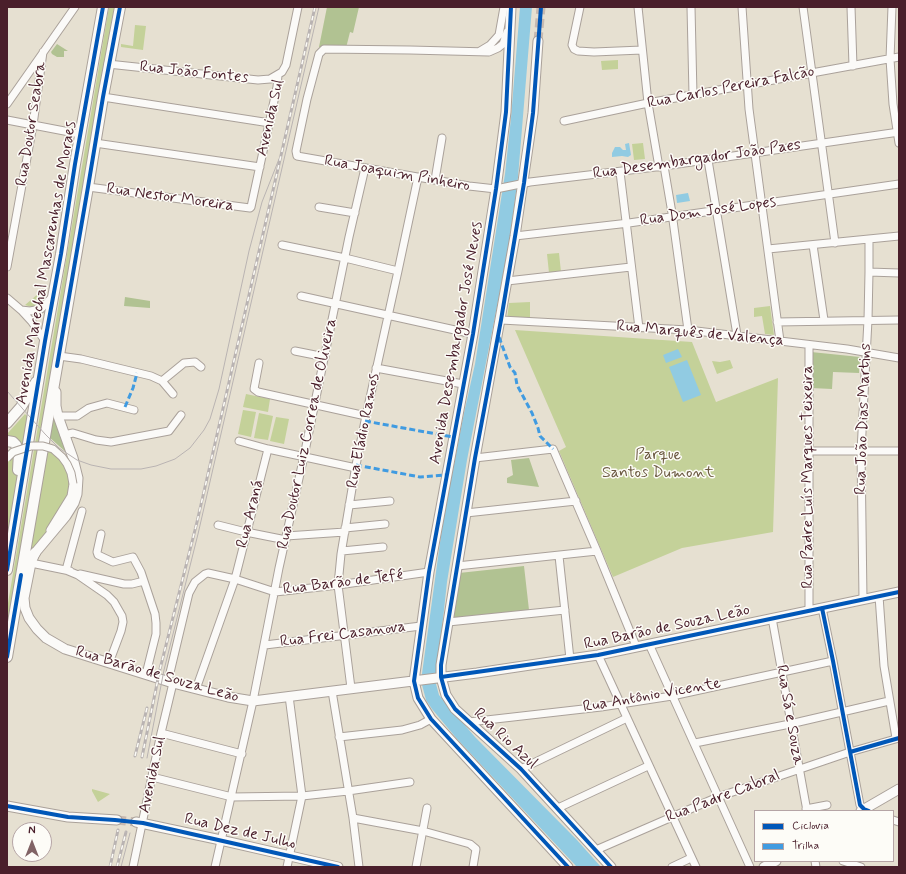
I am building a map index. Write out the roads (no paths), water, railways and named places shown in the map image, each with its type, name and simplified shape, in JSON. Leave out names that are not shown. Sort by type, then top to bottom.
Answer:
[{"type":"highway","name":"Avenida Marechal Mascarenhas de Moraes","points":[[7,570],[80,134],[103,7]]},
{"type":"highway","name":"Avenida Marechal Mascarenhas de Moraes","points":[[7,657],[108,64],[120,7]]},
{"type":"highway","points":[[7,423],[21,407],[40,375]]},
{"type":"highway","points":[[7,441],[13,442],[19,453],[18,502]]},
{"type":"highway","points":[[21,575],[35,553]]},
{"type":"main road","name":"Avenida Desembargador José Neves","points":[[416,681],[421,626],[429,572],[498,189],[506,112],[509,8]]},
{"type":"main road","points":[[439,677],[474,458],[516,236],[522,183],[533,113],[538,41]]},
{"type":"main road","name":"Avenida Marechal Mascarenhas de Moraes","points":[[45,541],[66,516],[74,503],[77,494],[78,478],[56,406],[57,366]]},
{"type":"main road","name":"Rua Barão de Souza Leão","points":[[45,541],[35,553],[31,563],[24,598],[25,608],[29,618],[46,638],[60,646],[170,682],[228,697],[253,701],[570,660],[899,592]]},
{"type":"main road","name":"Rua Rio Azul","points":[[439,677],[450,702],[469,722],[522,769],[611,867]]},
{"type":"main road","points":[[416,681],[418,698],[431,719],[568,867]]},
{"type":"main road","points":[[865,810],[899,789]]},
{"type":"main road","points":[[7,806],[68,817],[117,820]]},
{"type":"main road","name":"Rua Dez de Julho","points":[[140,823],[338,867]]},
{"type":"main road","points":[[764,867],[774,862]]},
{"type":"street","points":[[7,104],[75,7]]},
{"type":"street","name":"Avenida Sul","points":[[251,207],[270,123],[278,75],[282,72],[286,65],[298,7]]},
{"type":"street","points":[[580,7],[573,47],[578,51],[642,50]]},
{"type":"street","points":[[638,7],[648,103],[673,217],[688,330]]},
{"type":"street","points":[[691,7],[693,95]]},
{"type":"street","points":[[742,7],[746,85],[752,108],[754,153],[780,341]]},
{"type":"street","points":[[803,7],[835,243]]},
{"type":"street","points":[[851,7],[853,66]]},
{"type":"street","points":[[892,7],[895,18],[890,59],[891,82],[899,143]]},
{"type":"street","points":[[479,52],[492,51],[503,44],[505,40],[509,8]]},
{"type":"street","points":[[479,52],[490,45],[499,35],[509,8]]},
{"type":"street","name":"Avenida Sul","points":[[299,157],[297,156],[296,151],[307,99],[319,54],[324,49],[479,52]]},
{"type":"street","name":"Rua Doutor Seabra","points":[[7,267],[33,125],[43,52]]},
{"type":"street","name":"Rua Carlos Pereira Falcão","points":[[564,121],[648,103],[899,57]]},
{"type":"street","name":"Rua João Fontes","points":[[108,64],[261,80],[270,79],[278,75]]},
{"type":"street","points":[[103,97],[270,123]]},
{"type":"street","points":[[7,120],[80,134]]},
{"type":"street","name":"Rua Desembargador João Paes","points":[[498,189],[522,183],[620,172],[898,132]]},
{"type":"street","points":[[435,180],[442,138]]},
{"type":"street","points":[[95,143],[260,167]]},
{"type":"street","name":"Rua Joaquim Pinheiro","points":[[299,157],[482,189],[498,189]]},
{"type":"street","points":[[708,160],[736,335]]},
{"type":"street","name":"Rua Doutor Luiz Correa de Oliveira","points":[[215,867],[242,754],[286,538],[365,168]]},
{"type":"street","points":[[620,172],[639,328]]},
{"type":"street","name":"Rua Eládio Ramos","points":[[351,688],[338,585],[342,551],[366,416],[418,177]]},
{"type":"street","name":"Rua Dom José Lopes","points":[[516,236],[626,224],[899,184]]},
{"type":"street","name":"Rua Nestor Moreira","points":[[88,187],[247,209],[251,207]]},
{"type":"street","points":[[319,207],[355,213]]},
{"type":"street","points":[[768,249],[899,236]]},
{"type":"street","name":"Rua João Dias Martins","points":[[863,599],[861,451],[865,352],[868,320],[869,240]]},
{"type":"street","points":[[282,245],[398,271]]},
{"type":"street","points":[[813,245],[824,320]]},
{"type":"street","points":[[507,280],[631,267]]},
{"type":"street","points":[[869,272],[899,273]]},
{"type":"street","points":[[21,310],[30,311],[41,309],[54,295]]},
{"type":"street","points":[[301,296],[473,334]]},
{"type":"street","points":[[7,298],[21,310],[38,329],[45,341]]},
{"type":"street","name":"Rua Marquês de Valença","points":[[501,320],[688,330],[809,344],[899,358]]},
{"type":"street","points":[[777,322],[824,320],[899,320]]},
{"type":"street","name":"Rua Padre Luís Marques Teixeira","points":[[809,344],[809,610]]},
{"type":"street","points":[[295,351],[325,357]]},
{"type":"street","points":[[59,356],[101,363],[151,376],[162,380],[173,394]]},
{"type":"street","points":[[162,380],[184,363],[195,362],[201,367]]},
{"type":"street","points":[[259,363],[254,389],[255,391],[366,416]]},
{"type":"street","points":[[376,368],[463,384]]},
{"type":"street","points":[[58,416],[77,416],[89,408],[107,403],[134,410]]},
{"type":"street","points":[[64,435],[73,434],[111,442],[166,432],[171,429],[182,415]]},
{"type":"street","points":[[239,441],[268,449],[356,468]]},
{"type":"street","points":[[7,458],[13,452],[31,446],[43,446],[53,449],[62,457],[71,473],[73,484],[71,496],[56,519],[45,541]]},
{"type":"street","name":"Rua Araná","points":[[196,689],[235,579],[268,449]]},
{"type":"street","points":[[474,458],[553,449],[636,646]]},
{"type":"street","points":[[809,451],[899,451]]},
{"type":"street","points":[[349,505],[390,501]]},
{"type":"street","points":[[466,514],[576,501]]},
{"type":"street","points":[[66,570],[82,511]]},
{"type":"street","points":[[218,525],[246,532],[286,538],[385,524]]},
{"type":"street","points":[[101,534],[97,552],[98,555],[113,562],[132,557],[141,572],[155,614],[156,634],[146,674]]},
{"type":"street","points":[[342,551],[383,547]]},
{"type":"street","points":[[457,566],[597,551]]},
{"type":"street","points":[[559,556],[570,660]]},
{"type":"street","points":[[31,563],[66,570],[114,583],[132,584],[144,581]]},
{"type":"street","points":[[66,570],[78,575],[107,595],[114,602],[122,616],[121,631],[109,663]]},
{"type":"street","name":"Rua Barão de Tefé","points":[[211,573],[275,592],[429,572]]},
{"type":"street","name":"Avenida Sul","points":[[133,867],[140,823],[152,778],[170,682],[191,587],[205,574],[211,573]]},
{"type":"street","points":[[879,596],[884,666],[889,701],[898,738]]},
{"type":"street","points":[[822,608],[860,804],[865,810]]},
{"type":"street","points":[[448,622],[565,610]]},
{"type":"street","name":"Rua Sá e Souza","points":[[772,618],[790,724],[807,810]]},
{"type":"street","name":"Rua Frei Casanova","points":[[265,645],[421,626]]},
{"type":"street","points":[[649,644],[750,867]]},
{"type":"street","points":[[598,655],[696,867]]},
{"type":"street","name":"Rua Antônio Vicente","points":[[469,722],[620,704],[672,696],[781,671],[833,661]]},
{"type":"street","points":[[332,691],[353,818],[358,867]]},
{"type":"street","points":[[287,867],[302,796],[288,696]]},
{"type":"street","points":[[695,743],[790,724],[889,701]]},
{"type":"street","points":[[522,769],[627,718]]},
{"type":"street","points":[[339,737],[402,730],[420,725],[431,719]]},
{"type":"street","points":[[161,733],[242,754]]},
{"type":"street","name":"Rua Padre Cabral","points":[[596,850],[718,797],[850,752],[898,738]]},
{"type":"street","points":[[558,808],[648,766]]},
{"type":"street","points":[[152,778],[232,797],[302,796],[410,782]]},
{"type":"street","points":[[807,810],[827,805]]},
{"type":"street","points":[[416,867],[427,808]]},
{"type":"street","points":[[353,818],[423,831],[470,844],[474,846],[476,852],[473,867]]},
{"type":"street","points":[[672,867],[692,858]]},
{"type":"street","points":[[846,862],[862,867]]},
{"type":"water","points":[[520,7],[532,7],[518,177],[509,245],[467,460],[447,582],[436,684],[439,695],[475,737],[577,840],[601,867],[577,867],[457,739],[426,700],[421,681],[443,521],[475,364],[505,174]]},
{"type":"water","points":[[629,143],[631,155],[628,157],[612,157],[615,147],[620,147],[623,150],[626,150],[625,144]]},
{"type":"water","points":[[688,193],[690,201],[677,203],[676,195]]},
{"type":"water","points":[[678,349],[682,357],[666,363],[663,355]]},
{"type":"water","points":[[687,360],[701,395],[683,402],[669,367]]},
{"type":"tunnel","points":[[538,41],[541,7]]},
{"type":"tunnel","points":[[117,820],[136,822]]},
{"type":"tram line","points":[[147,758],[164,670],[198,534],[319,7]]},
{"type":"tram line","points":[[7,391],[59,448],[77,460],[91,465],[111,469],[141,469],[156,466],[175,459],[190,448],[204,430],[210,419],[219,389],[249,251],[262,202],[279,159]]},
{"type":"tram line","points":[[121,867],[130,833]]},
{"type":"railway","points":[[142,757],[160,669],[197,522],[315,7]]},
{"type":"railway","points":[[135,756],[147,708]]},
{"type":"railway","points":[[110,867],[118,830]]},
{"type":"railway","points":[[117,867],[126,832]]},
{"type":"park label","name":"Parque Santos Dumont","points":[[658,465]]}]
